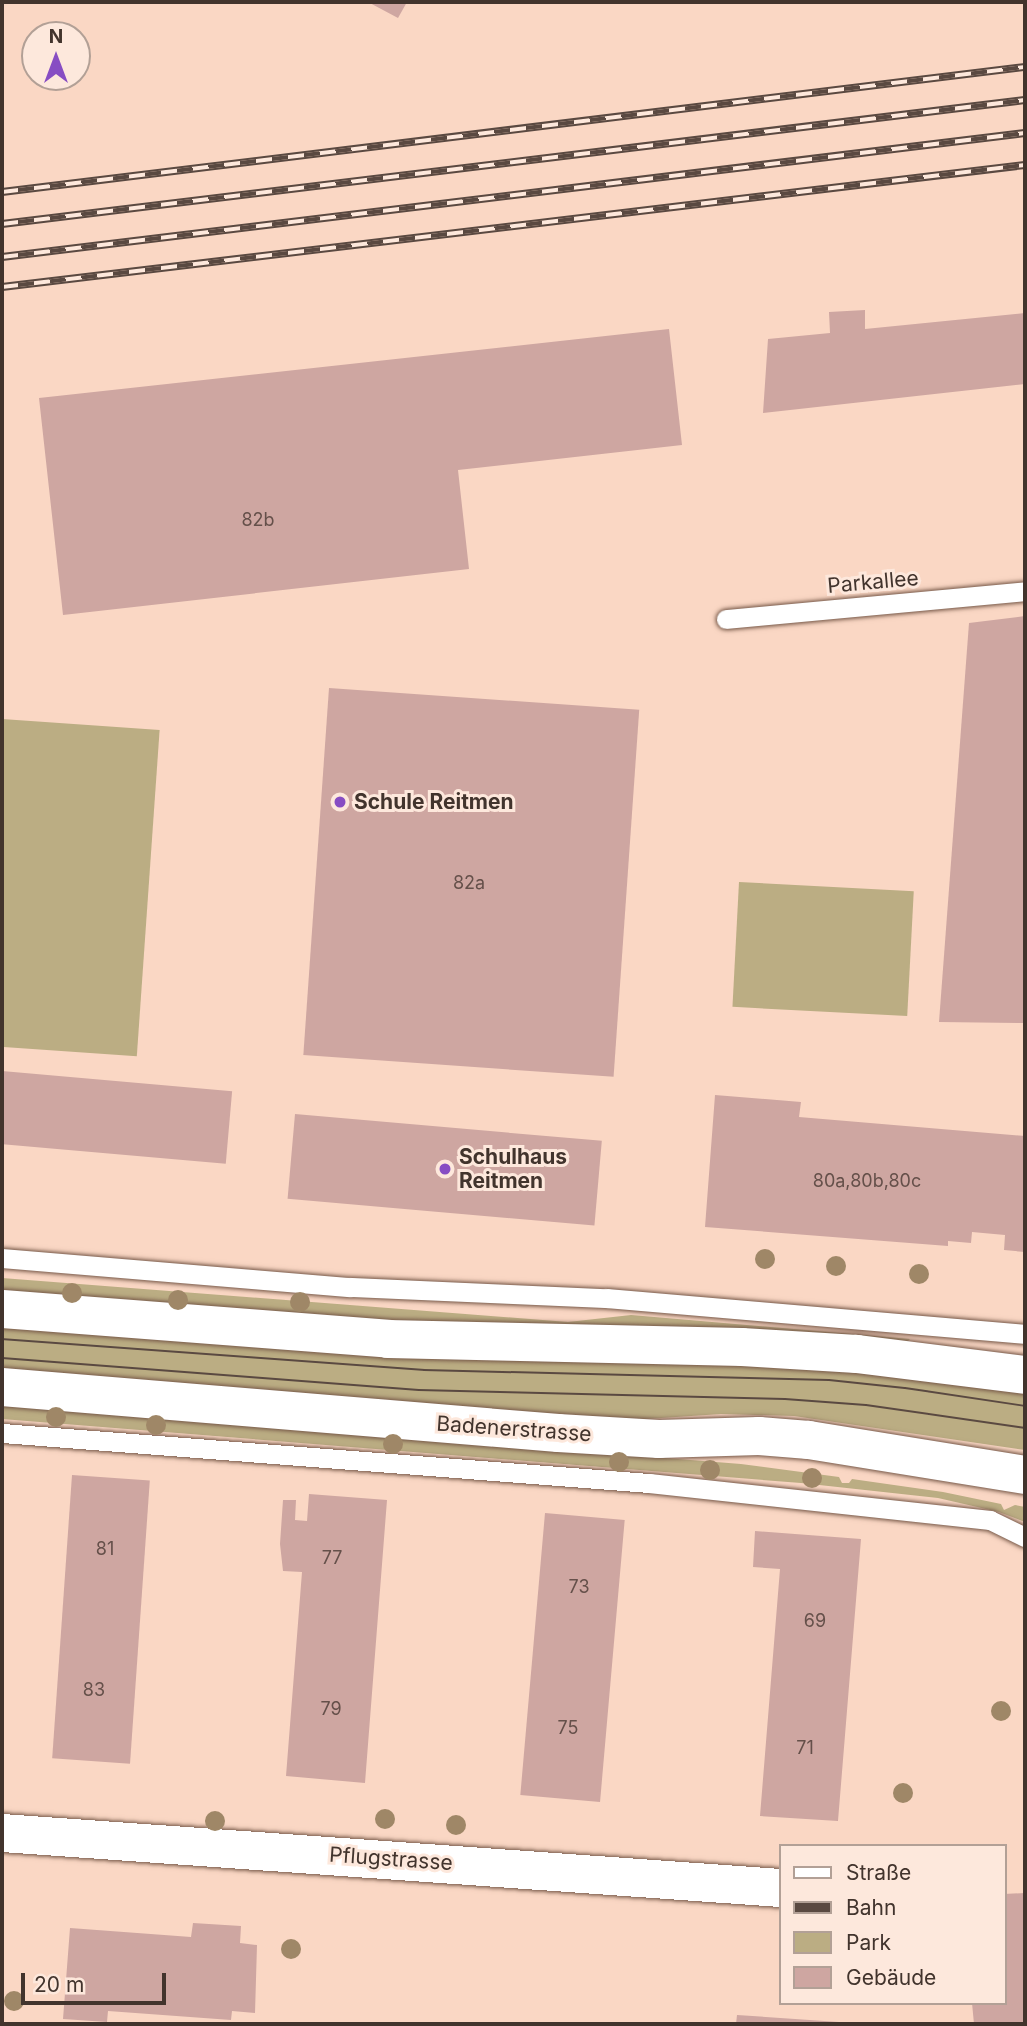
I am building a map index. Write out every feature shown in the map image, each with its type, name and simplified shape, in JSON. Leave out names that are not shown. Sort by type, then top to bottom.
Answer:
[{"type":"main road","points":[[2,1309],[388,1339],[742,1347],[844,1353],[1025,1375]]},
{"type":"main road","name":"Badenerstrasse","points":[[2,1387],[659,1439],[758,1436],[809,1440],[1025,1475]]},
{"type":"main road","name":"Pflugstrasse","points":[[2,1833],[778,1888]]},
{"type":"lane","name":"Parkallee","points":[[726,619],[1025,591]]},
{"type":"lane","points":[[2,1258],[350,1287],[607,1298],[1025,1334]]},
{"type":"lane","points":[[2,1433],[649,1483],[990,1520],[1025,1537]]},
{"type":"green space","points":[[2,719],[160,730],[137,1056],[2,1047]]},
{"type":"green space","points":[[739,882],[914,891],[907,1016],[732,1007]]},
{"type":"green space","points":[[2,1278],[568,1322],[631,1315],[910,1339],[420,1323],[2,1292]]},
{"type":"green space","points":[[2,1325],[822,1367],[1025,1391],[1025,1450],[794,1416],[721,1414],[631,1420],[2,1372]]},
{"type":"green space","points":[[2,1405],[741,1464],[839,1477],[842,1483],[849,1483],[852,1479],[943,1492],[1001,1504],[1004,1510],[1015,1505],[1025,1507],[1025,1522],[999,1512],[938,1498],[801,1483],[2,1419]]},
{"type":"building","points":[[368,2],[407,2],[398,18]]},
{"type":"building","points":[[865,310],[865,329],[1025,313],[1025,384],[763,413],[768,339],[830,333],[829,312]]},
{"type":"building","points":[[669,329],[682,445],[458,470],[469,569],[63,615],[39,398]]},
{"type":"building","points":[[1025,616],[1025,1023],[939,1022],[969,623]]},
{"type":"building","points":[[329,688],[639,710],[614,1077],[303,1055]]},
{"type":"building","points":[[2,1071],[232,1091],[226,1164],[2,1144]]},
{"type":"building","points":[[715,1095],[801,1102],[799,1117],[1025,1136],[1025,1252],[1004,1250],[1005,1235],[972,1232],[971,1243],[948,1241],[948,1246],[705,1227]]},
{"type":"building","name":"Schulhaus Reitmen","points":[[295,1114],[602,1141],[594,1226],[288,1199]]},
{"type":"building","points":[[72,1475],[150,1480],[130,1764],[52,1758]]},
{"type":"building","points":[[309,1494],[387,1500],[365,1783],[286,1776],[302,1572],[283,1571],[280,1544],[283,1500],[296,1500],[295,1520],[307,1521]]},
{"type":"building","points":[[545,1513],[625,1520],[600,1802],[520,1795]]},
{"type":"building","points":[[755,1531],[861,1539],[838,1821],[760,1816],[780,1569],[753,1567]]},
{"type":"building","points":[[1025,1893],[1025,2024],[974,2024],[972,2005],[1006,2005],[1006,1894]]},
{"type":"building","points":[[193,1923],[241,1926],[240,1943],[257,1945],[255,2013],[232,2011],[231,2020],[108,2011],[107,2022],[63,2019],[70,1928],[191,1937]]},
{"type":"building","points":[[737,2015],[839,2022],[839,2024],[736,2024]]},
{"type":"tram line","points":[[2,1339],[424,1370],[829,1380],[1025,1406]]},
{"type":"tram line","points":[[2,1358],[419,1390],[785,1399],[866,1405],[1025,1428]]},
{"type":"railway","points":[[2,192],[1025,67]]},
{"type":"railway","points":[[2,224],[1025,100]]},
{"type":"railway","points":[[2,257],[1025,133]]},
{"type":"railway","points":[[2,287],[1025,165]]},
{"type":"place","name":"Schule Reitmen","points":[[340,802]]},
{"type":"place","name":"Schulhaus Reitmen","points":[[445,1169]]}]
